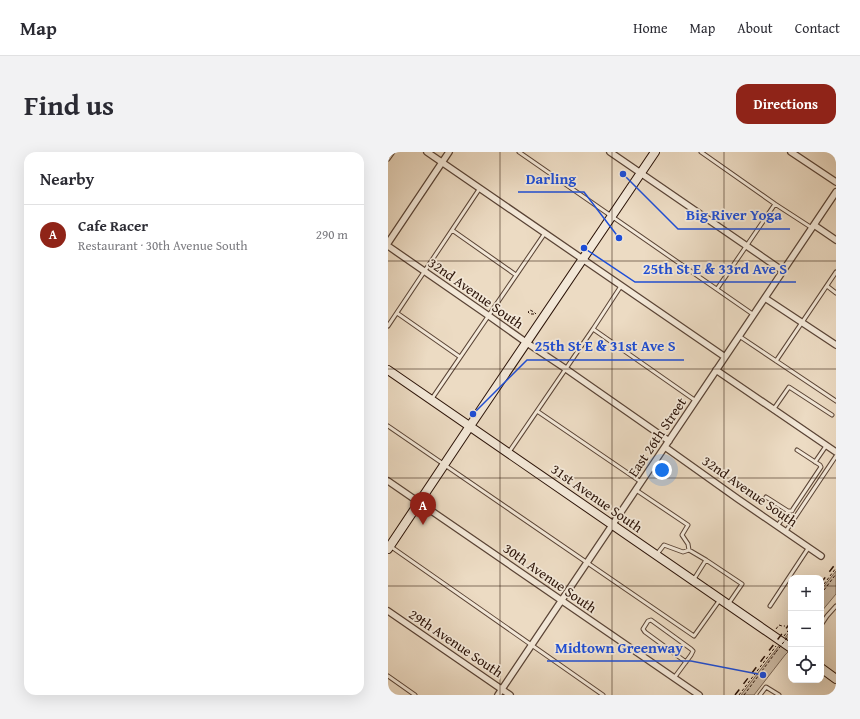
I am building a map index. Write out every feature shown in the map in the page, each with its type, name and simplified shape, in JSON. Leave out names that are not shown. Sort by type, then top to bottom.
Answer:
[{"type":"street","points":[[427,152],[725,357]]},
{"type":"street","points":[[388,244],[449,152]]},
{"type":"street","points":[[610,152],[783,271]]},
{"type":"street","points":[[389,547],[656,152]]},
{"type":"street","points":[[792,152],[836,182]]},
{"type":"street","name":"East 26th Street","points":[[498,695],[836,192]]},
{"type":"street","points":[[813,227],[836,240]]},
{"type":"street","name":"32nd Avenue South","points":[[388,244],[527,343],[669,441]]},
{"type":"street","points":[[765,298],[836,345]]},
{"type":"street","name":"31st Avenue South","points":[[388,370],[790,647]]},
{"type":"street","points":[[716,370],[836,452]]},
{"type":"street","name":"32nd Avenue South","points":[[664,447],[821,556]]},
{"type":"street","name":"30th Avenue South","points":[[388,481],[699,695]]},
{"type":"street","name":"29th Avenue South","points":[[388,611],[510,695]]},
{"type":"street","points":[[824,670],[836,679]]},
{"type":"lane","points":[[388,159],[393,152]]},
{"type":"lane","points":[[519,152],[754,315]]},
{"type":"lane","points":[[701,152],[775,204],[813,227]]},
{"type":"lane","points":[[388,326],[480,188]]},
{"type":"lane","points":[[717,289],[775,204]]},
{"type":"lane","points":[[452,230],[516,275]]},
{"type":"lane","points":[[431,400],[545,233]]},
{"type":"lane","points":[[776,361],[836,272]]},
{"type":"lane","points":[[508,453],[621,286]]},
{"type":"lane","points":[[827,286],[836,293]]},
{"type":"lane","points":[[397,313],[460,357]]},
{"type":"lane","points":[[593,329],[696,401]]},
{"type":"lane","points":[[739,336],[836,401]]},
{"type":"lane","points":[[773,410],[789,387],[832,415]]},
{"type":"lane","points":[[537,411],[641,482]]},
{"type":"lane","points":[[388,426],[694,636],[720,599]]},
{"type":"lane","points":[[815,462],[826,446]]},
{"type":"lane","points":[[778,526],[788,511],[792,511],[821,468],[820,465],[797,450]]},
{"type":"lane","points":[[786,531],[836,456]]},
{"type":"lane","points":[[636,490],[688,525],[682,535],[688,544],[689,550]]},
{"type":"lane","points":[[766,497],[788,511]]},
{"type":"lane","points":[[656,555],[664,546],[683,552],[689,550],[742,584],[728,605]]},
{"type":"lane","points":[[389,547],[603,695]]},
{"type":"lane","points":[[770,606],[809,547]]},
{"type":"lane","points":[[693,580],[706,560]]},
{"type":"lane","points":[[824,620],[836,606]]},
{"type":"lane","points":[[674,678],[686,662],[693,652],[651,620],[648,621],[643,629],[645,632],[686,662]]},
{"type":"lane","points":[[388,676],[415,695]]},
{"type":"lane","points":[[760,695],[766,687],[778,695]]},
{"type":"path","points":[[824,584],[836,568]]},
{"type":"path","points":[[824,590],[836,574]]},
{"type":"path","points":[[776,629],[779,625],[785,626]]},
{"type":"path","points":[[744,695],[788,637]]},
{"type":"path","points":[[738,695],[774,650]]},
{"type":"shaded area","points":[[836,571],[836,594],[824,608],[824,586]]},
{"type":"shaded area","points":[[788,634],[788,652],[754,695],[741,695]]},
{"type":"railway","points":[[824,579],[836,563]]},
{"type":"railway","points":[[735,695],[788,626]]},
{"type":"place","name":"Big River Yoga","points":[[623,174]]},
{"type":"place","name":"Darling","points":[[619,238]]},
{"type":"place","name":"25th St E & 33rd Ave S","points":[[584,248]]},
{"type":"place","name":"25th St E & 31st Ave S","points":[[473,414]]},
{"type":"place","name":"Cafe Racer","points":[[423,525]]},
{"type":"place","name":"Midtown Greenway","points":[[763,675]]}]
